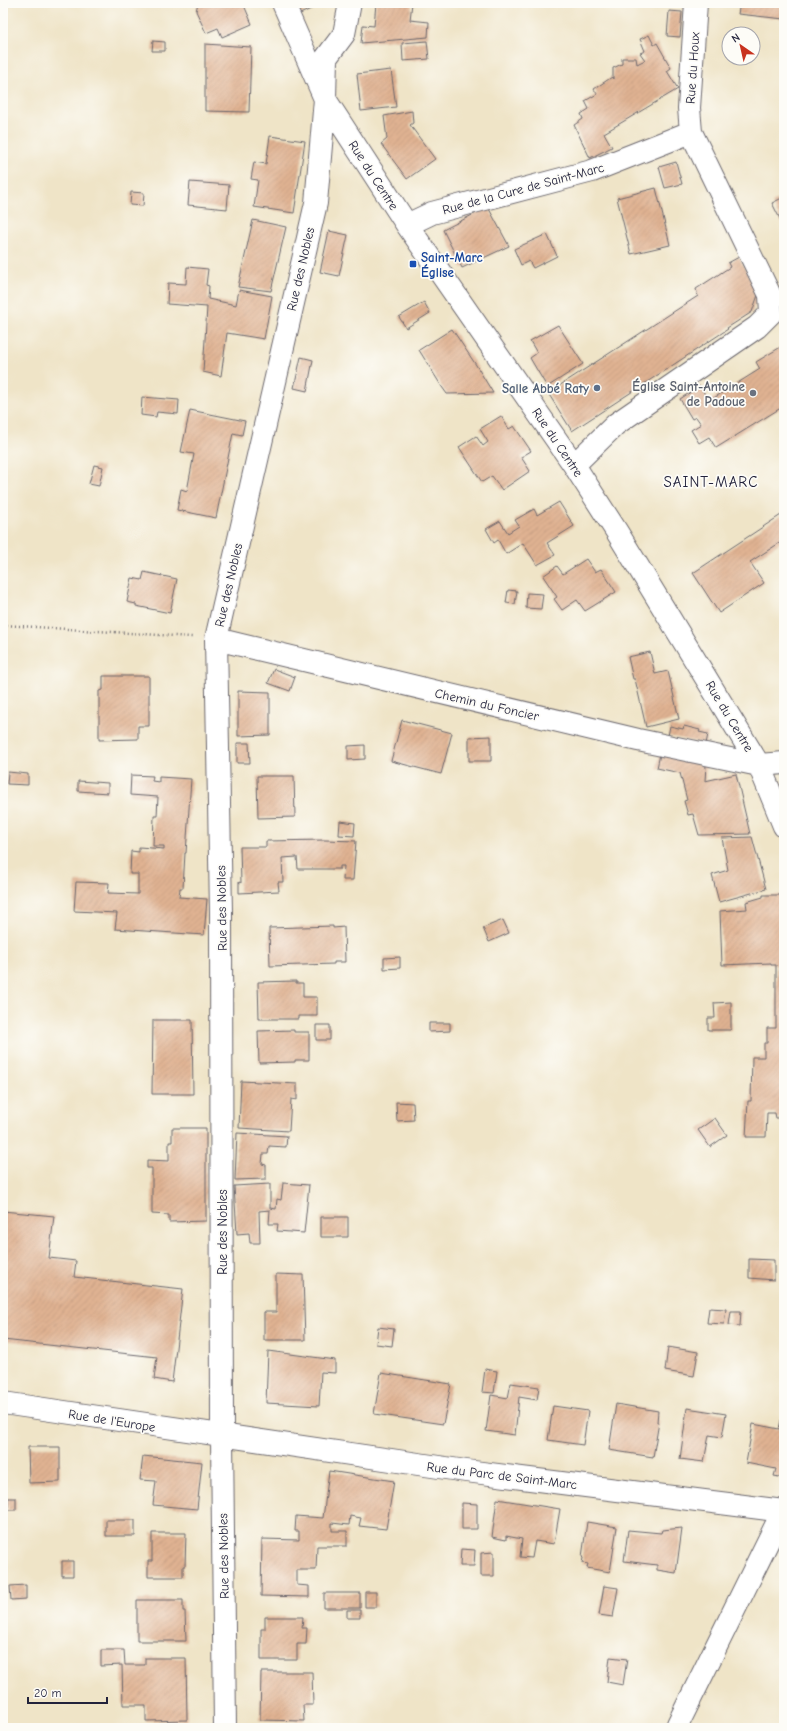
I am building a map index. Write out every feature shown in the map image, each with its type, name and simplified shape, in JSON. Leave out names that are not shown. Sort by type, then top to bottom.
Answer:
[{"type":"street","name":"Rue du Centre","points":[[283,3],[325,99],[407,225],[574,465],[617,532],[759,765],[784,826]]},
{"type":"street","name":"Rue des Nobles","points":[[225,1728],[222,1436],[221,912],[216,639],[316,202],[325,99],[326,58],[344,34],[350,3]]},
{"type":"street","name":"Rue du Houx","points":[[691,132],[688,108],[696,3]]},
{"type":"street","name":"Rue de la Cure de Saint-Marc","points":[[407,225],[432,213],[592,171],[691,132]]},
{"type":"street","points":[[574,465],[616,424],[757,328],[771,313],[770,295],[691,132]]},
{"type":"street","name":"Chemin du Foncier","points":[[216,639],[638,740],[759,765],[784,763]]},
{"type":"street","name":"Rue de l'Europe","points":[[3,1403],[222,1436]]},
{"type":"street","name":"Rue du Parc de Saint-Marc","points":[[222,1436],[466,1471],[783,1511],[678,1724]]},
{"type":"path","points":[[3,625],[216,639]]},
{"type":"building","points":[[198,3],[243,3],[252,24],[222,37],[218,28],[206,33],[196,11]]},
{"type":"building","points":[[295,3],[324,3],[300,14]]},
{"type":"building","points":[[376,3],[412,3],[410,20],[429,22],[428,37],[361,43],[363,25],[374,26]]},
{"type":"building","points":[[740,3],[784,3],[784,19],[738,14]]},
{"type":"building","points":[[669,11],[682,12],[680,37],[667,36]]},
{"type":"building","points":[[649,35],[654,45],[657,43],[671,68],[667,71],[678,89],[604,133],[612,147],[590,158],[574,125],[583,119],[581,114],[589,109],[585,101],[597,94],[594,89],[612,77],[613,79],[613,68],[622,64],[622,58],[636,58],[637,64],[645,60],[640,53],[645,51],[640,39]]},
{"type":"building","points":[[153,41],[165,42],[165,51],[152,51]]},
{"type":"building","points":[[427,41],[429,59],[403,61],[402,43]]},
{"type":"building","points":[[205,44],[251,47],[249,112],[205,111]]},
{"type":"building","points":[[391,70],[396,107],[361,111],[357,74]]},
{"type":"building","points":[[412,111],[413,123],[410,125],[435,159],[407,179],[381,144],[387,139],[384,116]]},
{"type":"building","points":[[270,136],[305,141],[294,213],[254,207],[258,180],[251,179],[254,162],[266,164]]},
{"type":"building","points":[[676,162],[682,184],[665,188],[659,167]]},
{"type":"building","points":[[190,182],[229,185],[227,209],[188,205]]},
{"type":"building","points":[[656,188],[670,245],[631,254],[617,198]]},
{"type":"building","points":[[131,192],[144,193],[143,206],[130,205]]},
{"type":"building","points":[[784,197],[784,227],[772,203]]},
{"type":"building","points":[[488,207],[509,246],[462,268],[443,230]]},
{"type":"building","points":[[253,220],[286,227],[271,291],[238,287]]},
{"type":"building","points":[[329,231],[348,235],[339,276],[320,272]]},
{"type":"building","points":[[547,234],[557,256],[533,268],[529,261],[521,265],[514,249]]},
{"type":"building","points":[[739,257],[758,295],[752,312],[572,431],[548,393],[698,296],[696,289],[730,267],[728,263]]},
{"type":"building","points":[[187,267],[208,269],[206,285],[209,286],[208,299],[236,305],[239,290],[272,296],[264,339],[227,333],[221,376],[203,372],[207,307],[167,304],[168,283],[186,284]]},
{"type":"building","points":[[424,302],[430,313],[406,328],[399,317]]},
{"type":"building","points":[[558,325],[583,364],[547,387],[530,358],[537,353],[530,341]]},
{"type":"building","points":[[452,329],[493,393],[447,394],[442,387],[419,350]]},
{"type":"building","name":"Église Saint-Antoine de Padoue","points":[[784,345],[784,406],[716,448],[709,437],[699,443],[691,430],[701,424],[696,417],[692,419],[680,399],[700,386],[709,401],[760,369],[756,362]]},
{"type":"building","points":[[301,357],[313,360],[307,391],[294,388]]},
{"type":"building","points":[[142,397],[179,400],[178,414],[157,412],[156,417],[141,415]]},
{"type":"building","points":[[190,410],[245,421],[242,435],[233,433],[216,518],[177,510],[181,489],[187,491],[194,454],[181,452]]},
{"type":"building","points":[[501,416],[509,429],[514,426],[531,451],[521,457],[530,471],[502,490],[492,476],[482,482],[459,447],[476,436],[483,446],[488,442],[480,429]]},
{"type":"building","points":[[94,465],[103,467],[99,486],[89,484]]},
{"type":"building","points":[[559,502],[574,526],[547,543],[555,555],[537,565],[523,543],[506,554],[498,540],[494,543],[486,529],[500,521],[508,533],[519,526],[515,520],[534,509],[537,515]]},
{"type":"building","points":[[781,515],[784,520],[784,540],[750,562],[764,583],[719,613],[693,573]]},
{"type":"building","points":[[586,559],[595,572],[601,569],[616,592],[585,611],[577,600],[562,610],[554,599],[557,597],[543,576],[557,566],[563,574]]},
{"type":"building","points":[[144,572],[177,579],[170,613],[136,606],[136,604],[127,602],[132,578],[142,580]]},
{"type":"building","points":[[508,590],[517,591],[515,604],[506,603]]},
{"type":"building","points":[[527,593],[543,594],[541,609],[526,608]]},
{"type":"building","points":[[650,652],[655,674],[668,671],[679,719],[646,727],[635,679],[633,679],[628,657]]},
{"type":"building","points":[[274,669],[295,677],[290,691],[268,683]]},
{"type":"building","points":[[103,676],[149,676],[149,726],[138,726],[138,739],[99,740],[99,691],[103,690]]},
{"type":"building","points":[[238,691],[270,692],[270,735],[238,736]]},
{"type":"building","points":[[402,720],[452,733],[441,774],[391,761]]},
{"type":"building","points":[[670,726],[683,729],[684,726],[700,730],[699,732],[708,734],[706,744],[668,736]]},
{"type":"building","points":[[491,736],[491,761],[469,761],[469,737]]},
{"type":"building","points":[[237,743],[249,743],[250,763],[237,763]]},
{"type":"building","points":[[365,745],[365,759],[348,760],[348,746]]},
{"type":"building","points":[[660,754],[706,765],[705,781],[736,774],[750,834],[699,835],[693,814],[688,815],[684,801],[687,800],[680,773],[657,768]]},
{"type":"building","points":[[8,772],[28,774],[28,785],[7,784]]},
{"type":"building","points":[[131,775],[153,776],[152,781],[159,782],[159,777],[191,779],[183,888],[180,888],[179,897],[207,899],[204,935],[115,929],[117,913],[74,911],[76,882],[109,883],[108,893],[138,894],[138,874],[130,874],[131,851],[139,852],[139,847],[164,849],[164,846],[153,846],[154,816],[157,816],[158,797],[130,795]]},
{"type":"building","points":[[257,776],[294,776],[295,817],[258,818]]},
{"type":"building","points":[[78,781],[108,783],[108,793],[78,791]]},
{"type":"building","points":[[340,821],[355,823],[354,836],[339,835]]},
{"type":"building","points":[[752,837],[766,889],[719,902],[712,875],[728,870],[722,838]]},
{"type":"building","points":[[266,841],[356,841],[353,880],[343,880],[344,866],[340,866],[340,869],[298,869],[297,857],[282,858],[283,882],[278,882],[279,891],[239,893],[239,882],[241,883],[240,847],[266,847]]},
{"type":"building","points":[[763,895],[784,895],[784,1118],[776,1118],[775,1113],[767,1113],[766,1137],[746,1137],[748,1101],[751,1101],[752,1057],[764,1057],[764,1043],[767,1043],[767,1028],[776,1028],[776,965],[771,965],[771,963],[722,965],[720,911],[747,909],[746,902],[763,897]]},
{"type":"building","points":[[503,920],[509,933],[489,942],[483,928]]},
{"type":"building","points":[[333,926],[333,928],[344,927],[345,962],[334,962],[334,964],[270,966],[269,928]]},
{"type":"building","points":[[400,957],[400,968],[384,969],[384,958]]},
{"type":"building","points":[[296,981],[296,983],[303,983],[303,997],[317,997],[317,1016],[298,1016],[298,1019],[259,1019],[258,982]]},
{"type":"building","points":[[731,1002],[731,1030],[708,1030],[708,1018],[715,1018],[714,1003]]},
{"type":"building","points":[[153,1020],[192,1020],[193,1094],[152,1094]]},
{"type":"building","points":[[429,1023],[450,1023],[450,1031],[429,1032]]},
{"type":"building","points":[[316,1025],[330,1025],[330,1040],[316,1040]]},
{"type":"building","points":[[294,1030],[294,1032],[309,1032],[309,1060],[259,1063],[258,1031]]},
{"type":"building","points":[[241,1081],[297,1084],[297,1100],[291,1099],[289,1131],[239,1128]]},
{"type":"building","points":[[396,1102],[413,1103],[414,1120],[397,1121]]},
{"type":"building","points":[[715,1118],[727,1135],[710,1147],[698,1130]]},
{"type":"building","points":[[172,1128],[206,1128],[206,1221],[169,1222],[169,1215],[152,1214],[152,1168],[147,1168],[147,1160],[169,1161],[169,1142],[172,1142]]},
{"type":"building","points":[[237,1133],[287,1136],[286,1147],[269,1146],[268,1154],[263,1154],[262,1164],[266,1165],[266,1179],[235,1180]]},
{"type":"building","points":[[283,1183],[309,1185],[304,1233],[277,1231],[278,1224],[269,1224],[270,1210],[259,1211],[260,1243],[250,1243],[249,1233],[237,1234],[234,1186],[270,1184],[270,1208],[276,1209],[277,1199],[281,1200]]},
{"type":"building","points":[[3,1211],[54,1216],[49,1258],[76,1261],[74,1277],[183,1289],[172,1382],[154,1379],[157,1357],[3,1340]]},
{"type":"building","points":[[321,1217],[348,1217],[348,1237],[321,1237]]},
{"type":"building","points":[[749,1259],[774,1260],[774,1280],[749,1278]]},
{"type":"building","points":[[276,1274],[303,1275],[305,1340],[264,1340],[264,1312],[276,1312]]},
{"type":"building","points":[[709,1308],[726,1309],[724,1324],[707,1323]]},
{"type":"building","points":[[731,1311],[741,1311],[740,1326],[729,1325]]},
{"type":"building","points":[[378,1327],[394,1329],[392,1346],[376,1344]]},
{"type":"building","points":[[668,1347],[698,1352],[694,1376],[665,1371]]},
{"type":"building","points":[[268,1351],[335,1360],[335,1373],[321,1372],[319,1406],[266,1403]]},
{"type":"building","points":[[485,1369],[497,1371],[494,1393],[482,1392]]},
{"type":"building","points":[[381,1373],[451,1384],[443,1424],[374,1414]]},
{"type":"building","points":[[511,1383],[539,1387],[537,1400],[519,1397],[515,1435],[486,1431],[491,1395],[508,1398]]},
{"type":"building","points":[[616,1404],[658,1411],[657,1422],[659,1422],[653,1457],[609,1450]]},
{"type":"building","points":[[553,1406],[588,1411],[583,1445],[548,1440]]},
{"type":"building","points":[[687,1408],[726,1414],[722,1437],[709,1435],[704,1462],[680,1459]]},
{"type":"building","points":[[781,1420],[784,1421],[784,1478],[774,1476],[776,1469],[746,1463],[753,1424],[779,1429]]},
{"type":"building","points":[[28,1447],[60,1447],[60,1482],[29,1483]]},
{"type":"building","points":[[143,1456],[202,1462],[197,1509],[153,1505],[156,1481],[140,1480]]},
{"type":"building","points":[[329,1471],[394,1481],[386,1529],[359,1526],[361,1518],[350,1516],[349,1525],[332,1523],[332,1531],[347,1531],[347,1546],[317,1546],[316,1570],[297,1570],[297,1585],[309,1586],[309,1597],[261,1596],[262,1539],[299,1540],[299,1531],[295,1531],[296,1516],[323,1518]]},
{"type":"building","points":[[8,1498],[16,1498],[16,1510],[8,1510]]},
{"type":"building","points":[[497,1499],[560,1509],[554,1544],[535,1541],[532,1558],[520,1557],[522,1539],[506,1536],[506,1540],[492,1537]]},
{"type":"building","points":[[462,1503],[477,1504],[477,1529],[462,1529]]},
{"type":"building","points":[[106,1520],[135,1520],[135,1536],[106,1536]]},
{"type":"building","points":[[587,1522],[617,1527],[610,1572],[587,1568],[588,1564],[582,1563]]},
{"type":"building","points":[[682,1528],[676,1573],[657,1570],[657,1565],[624,1561],[628,1530],[661,1533],[662,1530]]},
{"type":"building","points":[[152,1533],[186,1533],[185,1566],[183,1566],[183,1577],[148,1577],[148,1561],[152,1561]]},
{"type":"building","points":[[461,1549],[475,1550],[474,1566],[460,1566]]},
{"type":"building","points":[[494,1552],[494,1576],[481,1576],[481,1553]]},
{"type":"building","points":[[62,1561],[73,1561],[73,1576],[62,1576]]},
{"type":"building","points":[[26,1585],[26,1599],[11,1600],[10,1586]]},
{"type":"building","points":[[604,1586],[618,1588],[613,1617],[599,1615]]},
{"type":"building","points":[[365,1592],[376,1592],[376,1607],[365,1607]]},
{"type":"building","points":[[324,1593],[360,1593],[360,1608],[324,1608]]},
{"type":"building","points":[[137,1600],[183,1600],[186,1641],[137,1641]]},
{"type":"building","points":[[347,1610],[360,1610],[360,1618],[347,1618]]},
{"type":"building","points":[[265,1617],[303,1617],[302,1628],[307,1628],[306,1644],[297,1644],[297,1660],[261,1660],[261,1629],[265,1629]]},
{"type":"building","points":[[101,1650],[124,1650],[125,1665],[145,1665],[145,1658],[186,1658],[187,1720],[146,1721],[146,1705],[123,1705],[122,1665],[101,1666]]},
{"type":"building","points":[[610,1657],[627,1659],[623,1685],[607,1682]]},
{"type":"building","points":[[261,1672],[312,1672],[313,1705],[303,1705],[304,1721],[260,1720]]},
{"type":"place","name":"Saint-Marc Église","points":[[413,264]]},
{"type":"place","name":"Salle Abbé Raty","points":[[597,388]]},
{"type":"place","name":"Église Saint-Antoine de Padoue","points":[[753,393]]},
{"type":"district","name":"SAINT-MARC","points":[[711,482]]}]
